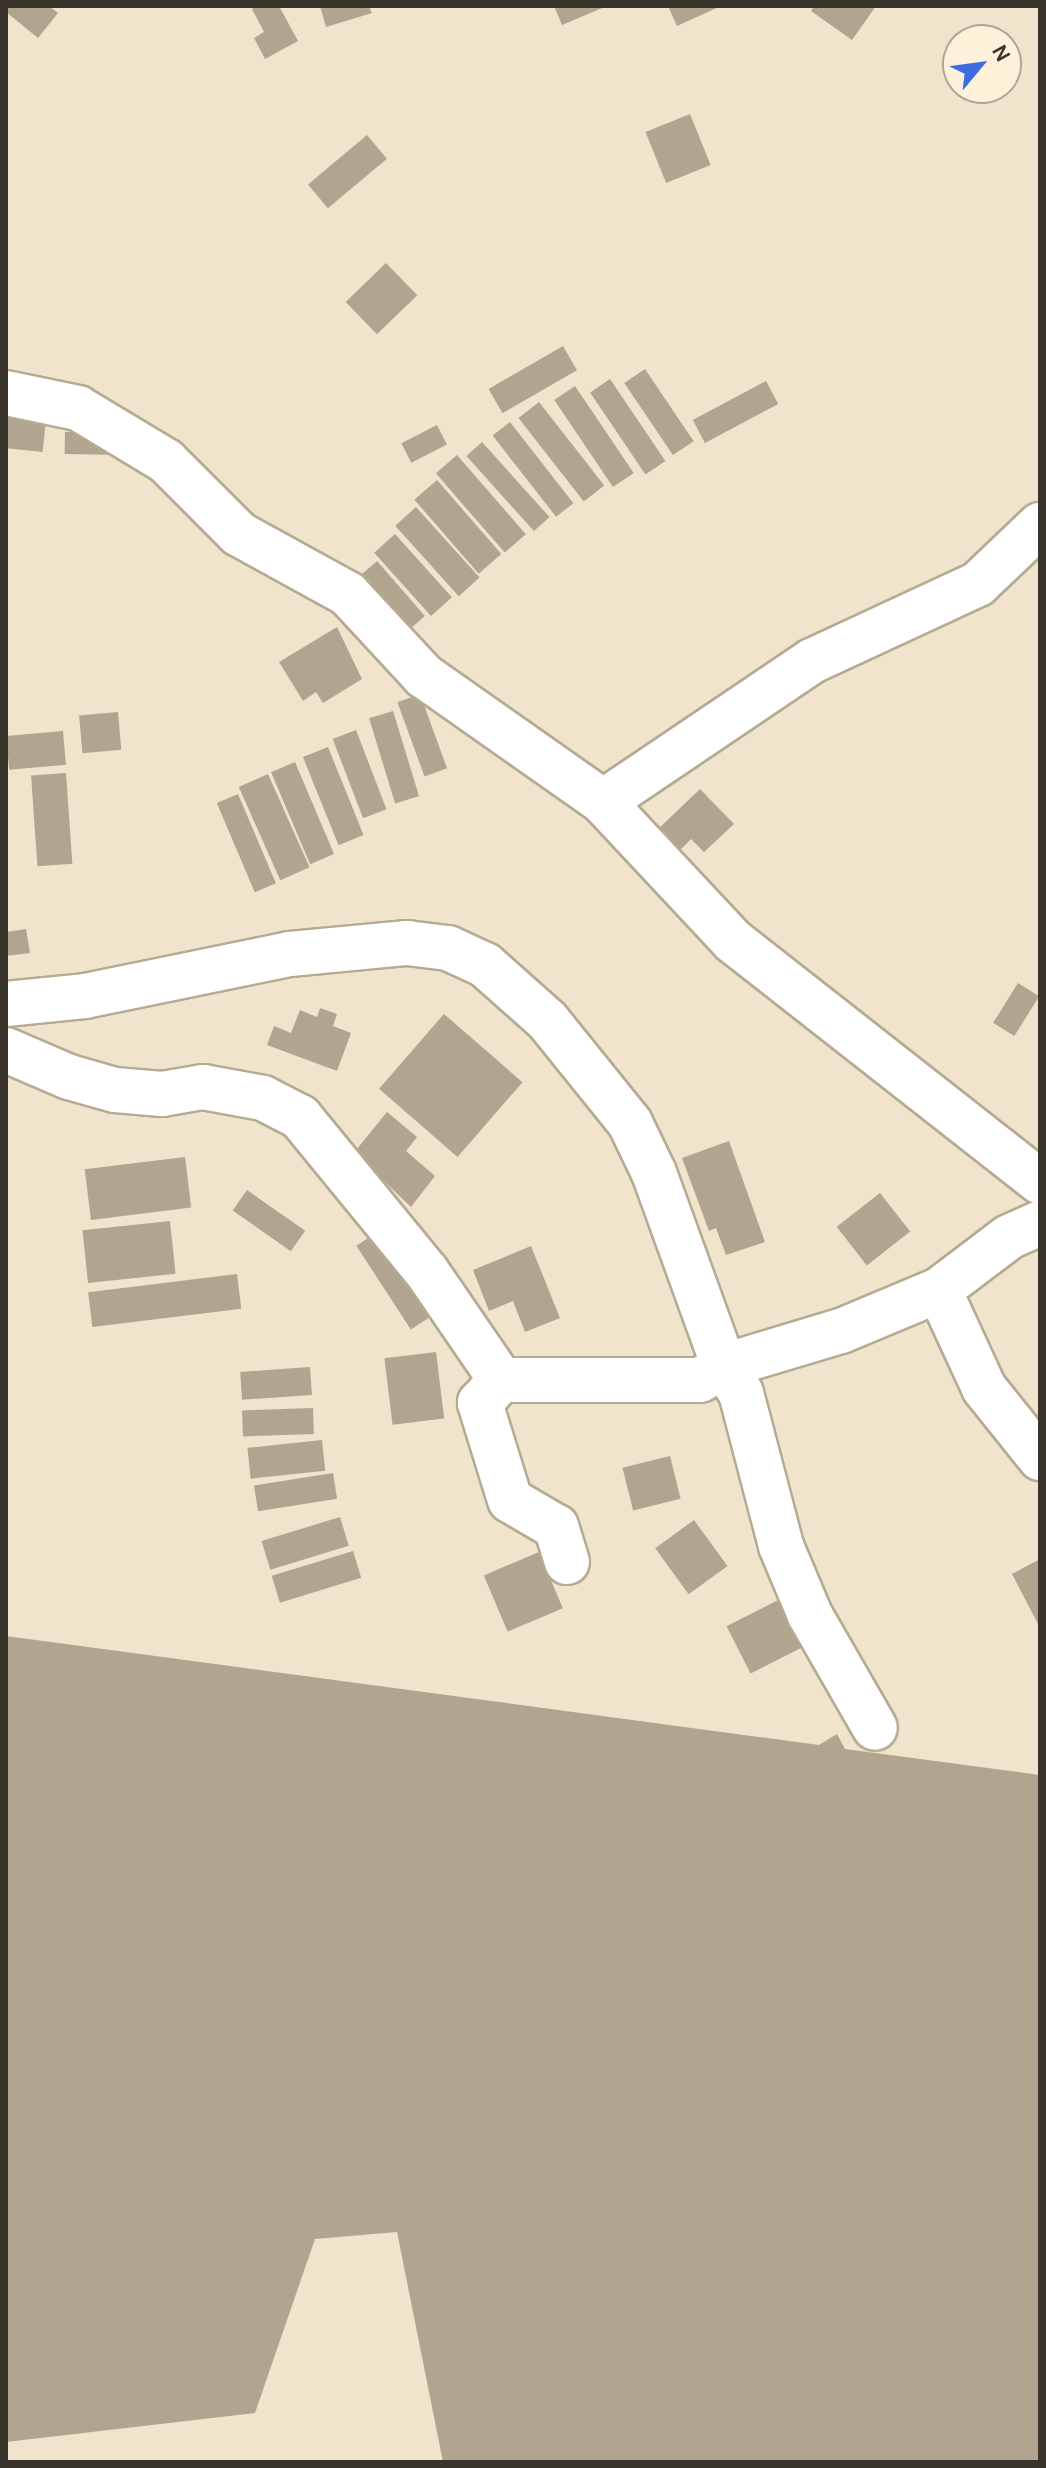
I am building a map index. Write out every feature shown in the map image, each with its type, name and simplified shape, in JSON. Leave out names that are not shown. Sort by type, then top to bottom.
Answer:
[{"type":"street","points":[[6,393],[78,408],[166,461],[239,534],[348,594],[424,676],[603,802],[733,941],[1036,1168]]},
{"type":"street","points":[[603,802],[812,661],[978,584],[1040,525]]},
{"type":"street","points":[[6,1004],[85,996],[290,954],[407,943],[448,948],[485,965],[547,1020],[630,1123],[654,1173],[724,1366],[741,1393],[781,1546],[804,1601],[875,1728]]},
{"type":"street","points":[[6,1050],[69,1077],[115,1090],[162,1094],[203,1087],[263,1098],[300,1117],[427,1272],[501,1380]]},
{"type":"street","points":[[567,1562],[556,1527],[510,1500],[480,1403],[501,1380],[700,1380],[724,1366],[841,1331],[939,1290],[1009,1237],[1040,1223]]},
{"type":"street","points":[[939,1290],[984,1388],[1040,1458]]},
{"type":"building","points":[[6,6],[49,6],[58,13],[38,38],[6,12]]},
{"type":"building","points":[[257,6],[279,6],[298,41],[265,59],[254,38],[264,32],[252,9]]},
{"type":"building","points":[[320,6],[369,6],[372,13],[326,27]]},
{"type":"building","points":[[554,6],[607,6],[562,25]]},
{"type":"building","points":[[668,6],[721,6],[677,26]]},
{"type":"building","points":[[814,6],[876,6],[852,40],[811,11]]},
{"type":"building","points":[[690,114],[711,165],[666,183],[645,132]]},
{"type":"building","points":[[367,135],[387,159],[328,208],[308,184]]},
{"type":"building","points":[[386,263],[417,295],[377,334],[346,302]]},
{"type":"building","points":[[563,346],[577,370],[503,413],[489,389]]},
{"type":"building","points":[[645,369],[694,441],[673,455],[624,383]]},
{"type":"building","points":[[610,379],[665,461],[645,474],[590,392]]},
{"type":"building","points":[[766,381],[778,404],[705,443],[693,420]]},
{"type":"building","points":[[575,386],[634,473],[613,487],[554,400]]},
{"type":"building","points":[[539,402],[604,486],[584,502],[519,418]]},
{"type":"building","points":[[6,408],[47,412],[43,452],[6,448]]},
{"type":"building","points":[[510,422],[573,503],[556,517],[493,436]]},
{"type":"building","points":[[437,425],[447,445],[411,463],[401,443]]},
{"type":"building","points":[[65,432],[108,433],[108,455],[65,454]]},
{"type":"building","points":[[482,442],[550,517],[534,531],[466,456]]},
{"type":"building","points":[[457,455],[526,534],[505,553],[436,473]]},
{"type":"building","points":[[437,480],[501,554],[479,574],[414,500]]},
{"type":"building","points":[[416,507],[480,578],[459,596],[395,526]]},
{"type":"building","points":[[395,534],[452,597],[431,616],[374,553]]},
{"type":"building","points":[[377,561],[425,616],[405,634],[357,579]]},
{"type":"building","points":[[337,627],[362,679],[323,703],[316,692],[303,701],[279,662]]},
{"type":"building","points":[[420,694],[447,768],[424,776],[397,702]]},
{"type":"building","points":[[393,711],[419,796],[395,803],[369,718]]},
{"type":"building","points":[[118,712],[121,750],[82,753],[79,715]]},
{"type":"building","points":[[356,730],[386,809],[363,818],[333,739]]},
{"type":"building","points":[[63,731],[66,765],[9,770],[6,736]]},
{"type":"building","points":[[328,747],[364,835],[339,845],[303,757]]},
{"type":"building","points":[[295,762],[334,854],[310,864],[271,772]]},
{"type":"building","points":[[66,773],[72,864],[37,866],[31,775]]},
{"type":"building","points":[[268,774],[309,867],[280,880],[239,787]]},
{"type":"building","points":[[700,789],[734,824],[704,852],[691,839],[676,854],[654,833]]},
{"type":"building","points":[[238,794],[276,883],[255,892],[217,803]]},
{"type":"building","points":[[26,929],[30,953],[6,956],[6,932]]},
{"type":"building","points":[[1018,983],[1039,996],[1014,1036],[993,1023]]},
{"type":"building","points":[[320,1008],[337,1014],[333,1026],[351,1033],[337,1071],[267,1045],[274,1026],[291,1033],[300,1010],[317,1017]]},
{"type":"building","points":[[444,1014],[522,1082],[458,1157],[379,1089]]},
{"type":"building","points":[[387,1112],[417,1137],[406,1151],[435,1176],[411,1207],[385,1182],[380,1188],[352,1155]]},
{"type":"building","points":[[729,1141],[765,1242],[726,1255],[716,1228],[709,1231],[682,1158]]},
{"type":"building","points":[[185,1157],[191,1208],[91,1220],[85,1169]]},
{"type":"building","points":[[247,1190],[305,1231],[291,1251],[233,1210]]},
{"type":"building","points":[[880,1193],[910,1232],[867,1265],[837,1227]]},
{"type":"building","points":[[170,1221],[176,1274],[88,1283],[82,1230]]},
{"type":"building","points":[[379,1231],[433,1315],[411,1330],[356,1246]]},
{"type":"building","points":[[531,1246],[560,1318],[525,1332],[513,1301],[489,1311],[473,1270]]},
{"type":"building","points":[[237,1274],[241,1309],[92,1327],[88,1292]]},
{"type":"building","points":[[436,1352],[444,1419],[393,1425],[384,1358]]},
{"type":"building","points":[[310,1367],[312,1395],[242,1400],[240,1372]]},
{"type":"building","points":[[313,1408],[314,1434],[243,1436],[242,1410]]},
{"type":"building","points":[[322,1440],[325,1471],[251,1479],[247,1448]]},
{"type":"building","points":[[670,1456],[681,1499],[633,1511],[622,1468]]},
{"type":"building","points":[[333,1473],[337,1499],[258,1511],[254,1486]]},
{"type":"building","points":[[340,1517],[349,1546],[270,1570],[262,1541]]},
{"type":"building","points":[[694,1520],[728,1566],[689,1594],[655,1548]]},
{"type":"building","points":[[353,1551],[361,1578],[280,1603],[272,1576]]},
{"type":"building","points":[[539,1552],[563,1608],[508,1632],[484,1575]]},
{"type":"building","points":[[1040,1559],[1040,1628],[1012,1574]]},
{"type":"building","points":[[788,1595],[812,1642],[751,1674],[727,1626]]},
{"type":"building","points":[[6,1636],[819,1745],[837,1734],[845,1749],[1040,1775],[1040,2462],[443,2462],[397,2232],[315,2239],[255,2413],[6,2442]]}]
